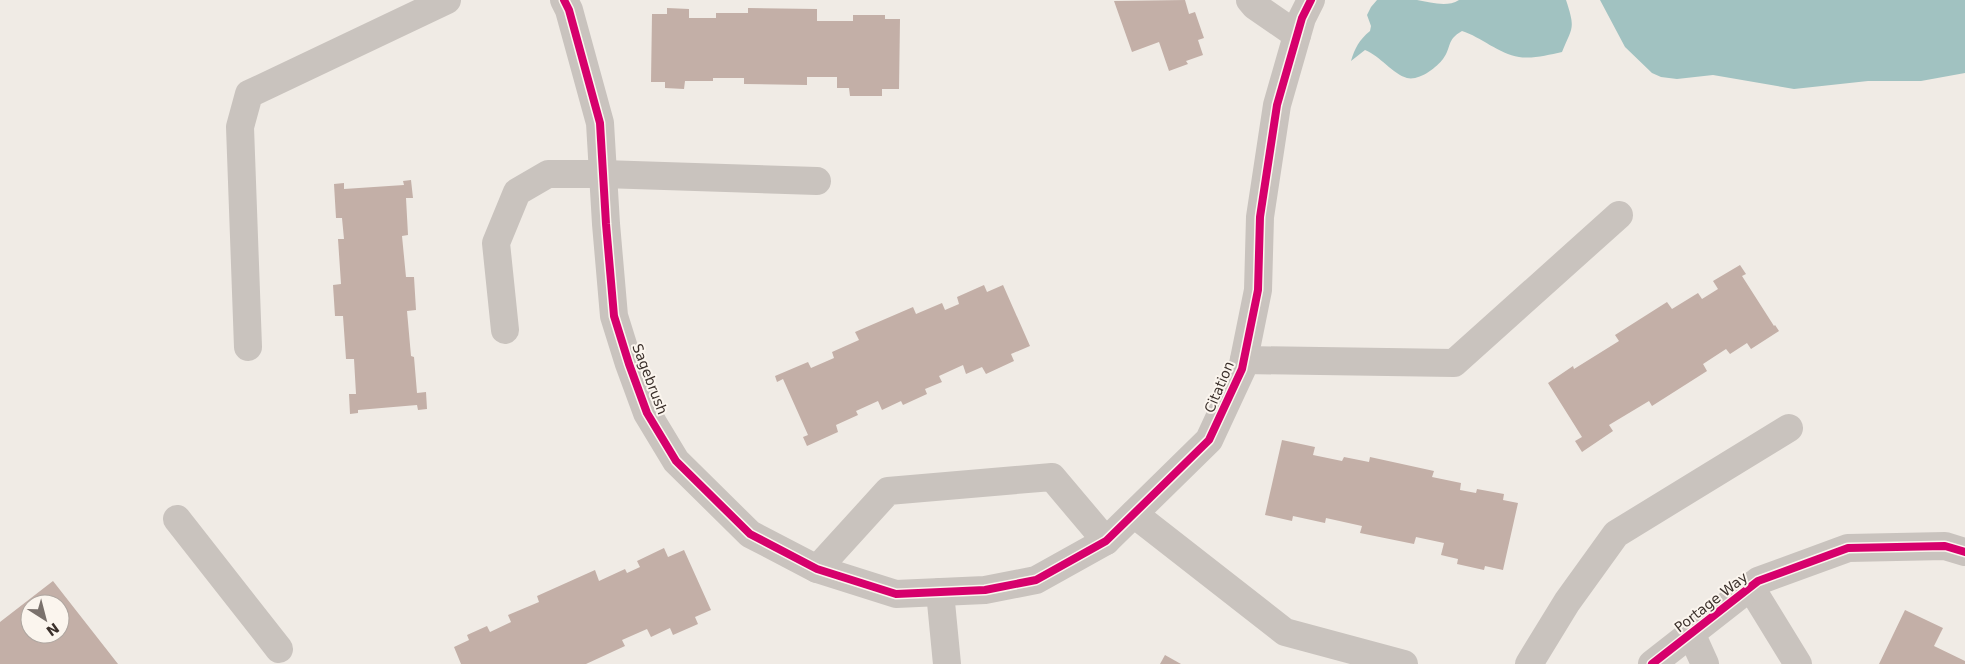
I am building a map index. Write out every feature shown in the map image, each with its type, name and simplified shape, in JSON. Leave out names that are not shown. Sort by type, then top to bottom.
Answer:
[{"type":"street","points":[[248,347],[240,127],[249,94],[447,0]]},
{"type":"street","name":"Sagebrush","points":[[564,0],[569,10],[600,123],[614,316],[647,413],[676,461],[750,534],[817,569],[896,594],[940,592]]},
{"type":"street","points":[[1250,0],[1255,6],[1297,35]]},
{"type":"street","name":"Citation","points":[[940,592],[985,590],[1036,580],[1106,541],[1209,440],[1242,369],[1258,290],[1260,217],[1277,105],[1302,18],[1311,0]]},
{"type":"street","points":[[505,330],[496,243],[517,192],[548,174],[817,181]]},
{"type":"street","points":[[1244,360],[1454,364],[1619,215]]},
{"type":"street","points":[[1529,664],[1567,602],[1616,534],[1789,428]]},
{"type":"street","points":[[817,569],[888,491],[1052,477],[1106,541]]},
{"type":"street","points":[[1134,514],[1285,632],[1404,664]]},
{"type":"street","points":[[177,518],[277,659]]},
{"type":"street","name":"Portage Way","points":[[1652,664],[1758,581],[1848,548],[1946,546],[1965,552]]},
{"type":"street","points":[[1750,586],[1798,664]]},
{"type":"street","points":[[940,592],[946,664]]},
{"type":"street","points":[[1691,633],[1704,664]]},
{"type":"water","points":[[1377,0],[1417,0],[1449,4],[1459,0],[1566,0],[1572,28],[1562,52],[1530,57],[1519,57],[1504,53],[1462,31],[1451,41],[1446,55],[1436,66],[1422,76],[1407,78],[1365,50],[1351,61],[1358,44],[1370,31],[1371,26],[1367,15]]},
{"type":"water","points":[[1600,0],[1965,0],[1965,73],[1921,81],[1868,81],[1794,89],[1713,75],[1677,79],[1661,77],[1652,73],[1625,47]]},
{"type":"building","points":[[1185,0],[1189,14],[1195,12],[1204,38],[1198,40],[1203,55],[1186,61],[1188,64],[1169,71],[1159,42],[1132,52],[1114,1]]},
{"type":"building","points":[[667,8],[689,9],[689,18],[716,18],[716,13],[748,13],[748,8],[817,9],[817,21],[853,21],[853,15],[885,15],[885,19],[900,19],[899,89],[882,89],[882,96],[850,96],[849,88],[837,88],[837,77],[807,77],[807,85],[744,84],[744,78],[713,78],[713,81],[685,81],[684,89],[665,88],[665,82],[651,82],[652,14],[667,14]]},
{"type":"building","points":[[411,180],[413,198],[406,198],[408,235],[402,236],[406,277],[414,277],[416,310],[407,311],[417,393],[426,392],[427,409],[418,410],[417,405],[358,410],[358,413],[350,414],[349,394],[356,394],[354,359],[346,359],[343,316],[335,316],[333,285],[341,284],[338,239],[344,239],[342,218],[336,218],[334,184],[344,183],[344,189],[404,185],[403,181]]},
{"type":"building","points":[[1740,265],[1746,274],[1742,276],[1779,331],[1751,349],[1747,343],[1730,354],[1726,349],[1703,364],[1707,371],[1652,406],[1649,401],[1609,425],[1613,431],[1582,452],[1575,441],[1582,437],[1548,383],[1573,366],[1574,369],[1619,341],[1615,335],[1667,302],[1672,309],[1698,293],[1702,299],[1718,289],[1713,281]]},
{"type":"building","points":[[984,285],[987,292],[1003,285],[1030,346],[1011,354],[1014,361],[986,374],[982,367],[966,374],[963,365],[939,376],[942,382],[925,389],[927,394],[903,405],[901,401],[882,410],[878,401],[856,411],[858,415],[836,425],[838,432],[807,446],[803,437],[808,435],[783,379],[777,382],[775,376],[808,362],[811,368],[834,358],[832,352],[859,340],[855,332],[913,307],[916,314],[942,303],[945,310],[959,304],[957,297]]},
{"type":"building","points":[[1282,440],[1315,447],[1313,455],[1342,461],[1344,457],[1369,462],[1370,457],[1434,471],[1432,477],[1461,483],[1460,490],[1476,493],[1477,489],[1504,494],[1503,500],[1518,503],[1503,570],[1485,566],[1484,570],[1457,564],[1458,559],[1441,555],[1444,543],[1416,537],[1414,544],[1360,533],[1362,526],[1326,518],[1325,523],[1293,516],[1292,521],[1265,515]]},
{"type":"building","points":[[664,548],[668,557],[684,550],[711,610],[695,617],[698,624],[673,635],[670,628],[651,637],[647,629],[622,640],[625,646],[586,664],[461,664],[454,647],[469,640],[467,635],[487,626],[490,632],[511,622],[508,615],[539,602],[537,596],[595,570],[599,581],[625,569],[627,573],[640,567],[637,561]]},
{"type":"building","points":[[53,581],[63,594],[36,594]]},
{"type":"building","points":[[70,603],[118,664],[0,664],[0,622],[20,607],[20,644],[70,644]]},
{"type":"building","points":[[1905,610],[1943,628],[1934,646],[1965,661],[1965,664],[1879,664]]},
{"type":"building","points":[[1165,655],[1181,664],[1160,664]]},
{"type":"cycle path","points":[[564,0],[569,10],[600,123],[614,316],[647,413],[676,461],[750,534],[817,569],[896,594],[985,590],[1036,580],[1106,541],[1209,440],[1242,369],[1258,290],[1260,217],[1277,105],[1302,18],[1311,0]]},
{"type":"cycle path","points":[[1652,664],[1758,581],[1848,548],[1945,546],[1965,552]]}]
